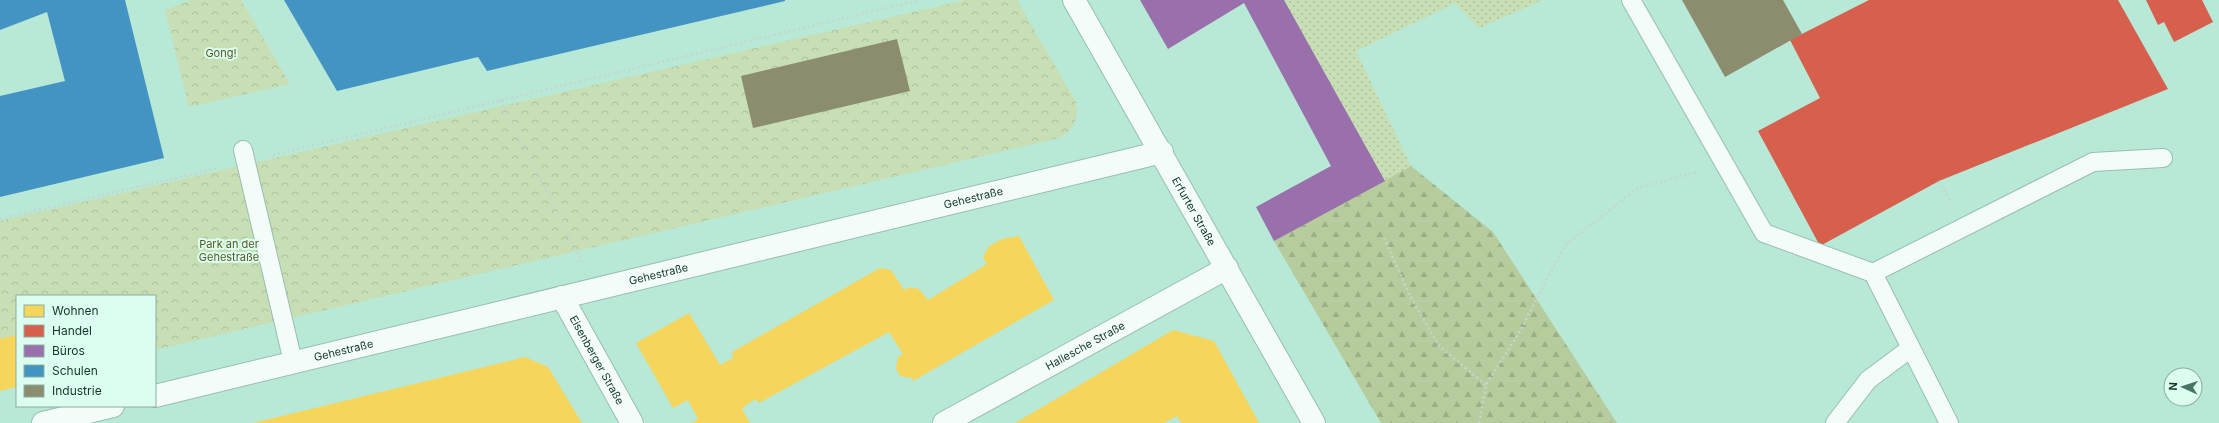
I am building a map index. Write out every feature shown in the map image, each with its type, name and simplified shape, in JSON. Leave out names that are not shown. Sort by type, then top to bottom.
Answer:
[{"type":"street","name":"Erfurter Straße","points":[[1074,0],[1162,152],[1314,423]]},
{"type":"street","name":"Gehestraße","points":[[156,396],[1162,152]]},
{"type":"street","name":"Hallesche Straße","points":[[944,423],[1227,268]]},
{"type":"street","name":"Eisenberger Straße","points":[[562,297],[632,423]]},
{"type":"street","points":[[43,423],[110,407]]},
{"type":"lane","points":[[1631,0],[1764,233],[1873,273],[1949,423]]},
{"type":"lane","points":[[244,155],[293,362]]},
{"type":"lane","points":[[1873,273],[2094,162],[2163,158]]},
{"type":"lane","points":[[1836,423],[1868,380],[1911,348]]},
{"type":"path","points":[[0,219],[244,155],[500,100],[920,0]]},
{"type":"path","points":[[500,100],[595,289]]},
{"type":"path","points":[[1479,423],[1486,385],[1520,331],[1565,244],[1638,188],[1724,164]]},
{"type":"path","points":[[1384,238],[1411,298],[1439,346],[1486,385]]},
{"type":"green space","name":"Gong!","points":[[192,0],[241,0],[290,84],[189,107],[165,10]]},
{"type":"green space","name":"Park an der Gehestraße","points":[[965,0],[1017,0],[1076,102],[1077,109],[1076,120],[1073,125],[1066,133],[1055,139],[156,350],[156,295],[16,295],[16,383],[0,387],[0,221]]},
{"type":"green space","points":[[1284,0],[1543,0],[1479,28],[1455,3],[1356,51],[1411,166],[1385,181]]},
{"type":"green space","points":[[1411,166],[1493,232],[1617,423],[1381,423],[1274,241]]},
{"type":"building: Wohnen","points":[[1019,236],[1054,300],[913,381],[912,378],[900,376],[896,368],[898,357],[903,354],[889,332],[759,403],[756,399],[746,405],[742,409],[750,423],[692,423],[698,419],[688,400],[673,408],[636,343],[689,313],[720,365],[733,358],[732,352],[880,268],[891,270],[904,290],[910,287],[919,289],[928,300],[987,264],[983,258],[988,247],[1002,239]]},
{"type":"building: Wohnen","points":[[1173,330],[1214,341],[1259,423],[1181,423],[1177,416],[1164,423],[1015,423]]},
{"type":"building: Wohnen","points":[[16,335],[16,387],[0,391],[0,339]]},
{"type":"building: Wohnen","points":[[525,357],[548,367],[582,423],[253,423]]},
{"type":"building: Handel","points":[[1869,0],[2118,0],[2168,89],[1939,181],[1820,246],[1758,131],[1820,98],[1790,40]]},
{"type":"building: Handel","points":[[2146,0],[2202,0],[2213,22],[2174,42],[2164,22],[2158,25]]},
{"type":"building: Büros","points":[[1140,0],[1284,0],[1385,181],[1274,241],[1256,207],[1331,166],[1244,3],[1168,49]]},
{"type":"building: Schulen","points":[[0,0],[125,0],[164,158],[0,197],[0,96],[65,81],[47,12],[0,30]]},
{"type":"building: Schulen","points":[[284,0],[785,1],[487,71],[478,57],[337,91]]},
{"type":"building: Industrie","points":[[1682,0],[1783,0],[1802,34],[1725,77]]},
{"type":"building: Industrie","points":[[897,39],[910,91],[753,128],[741,76]]}]
